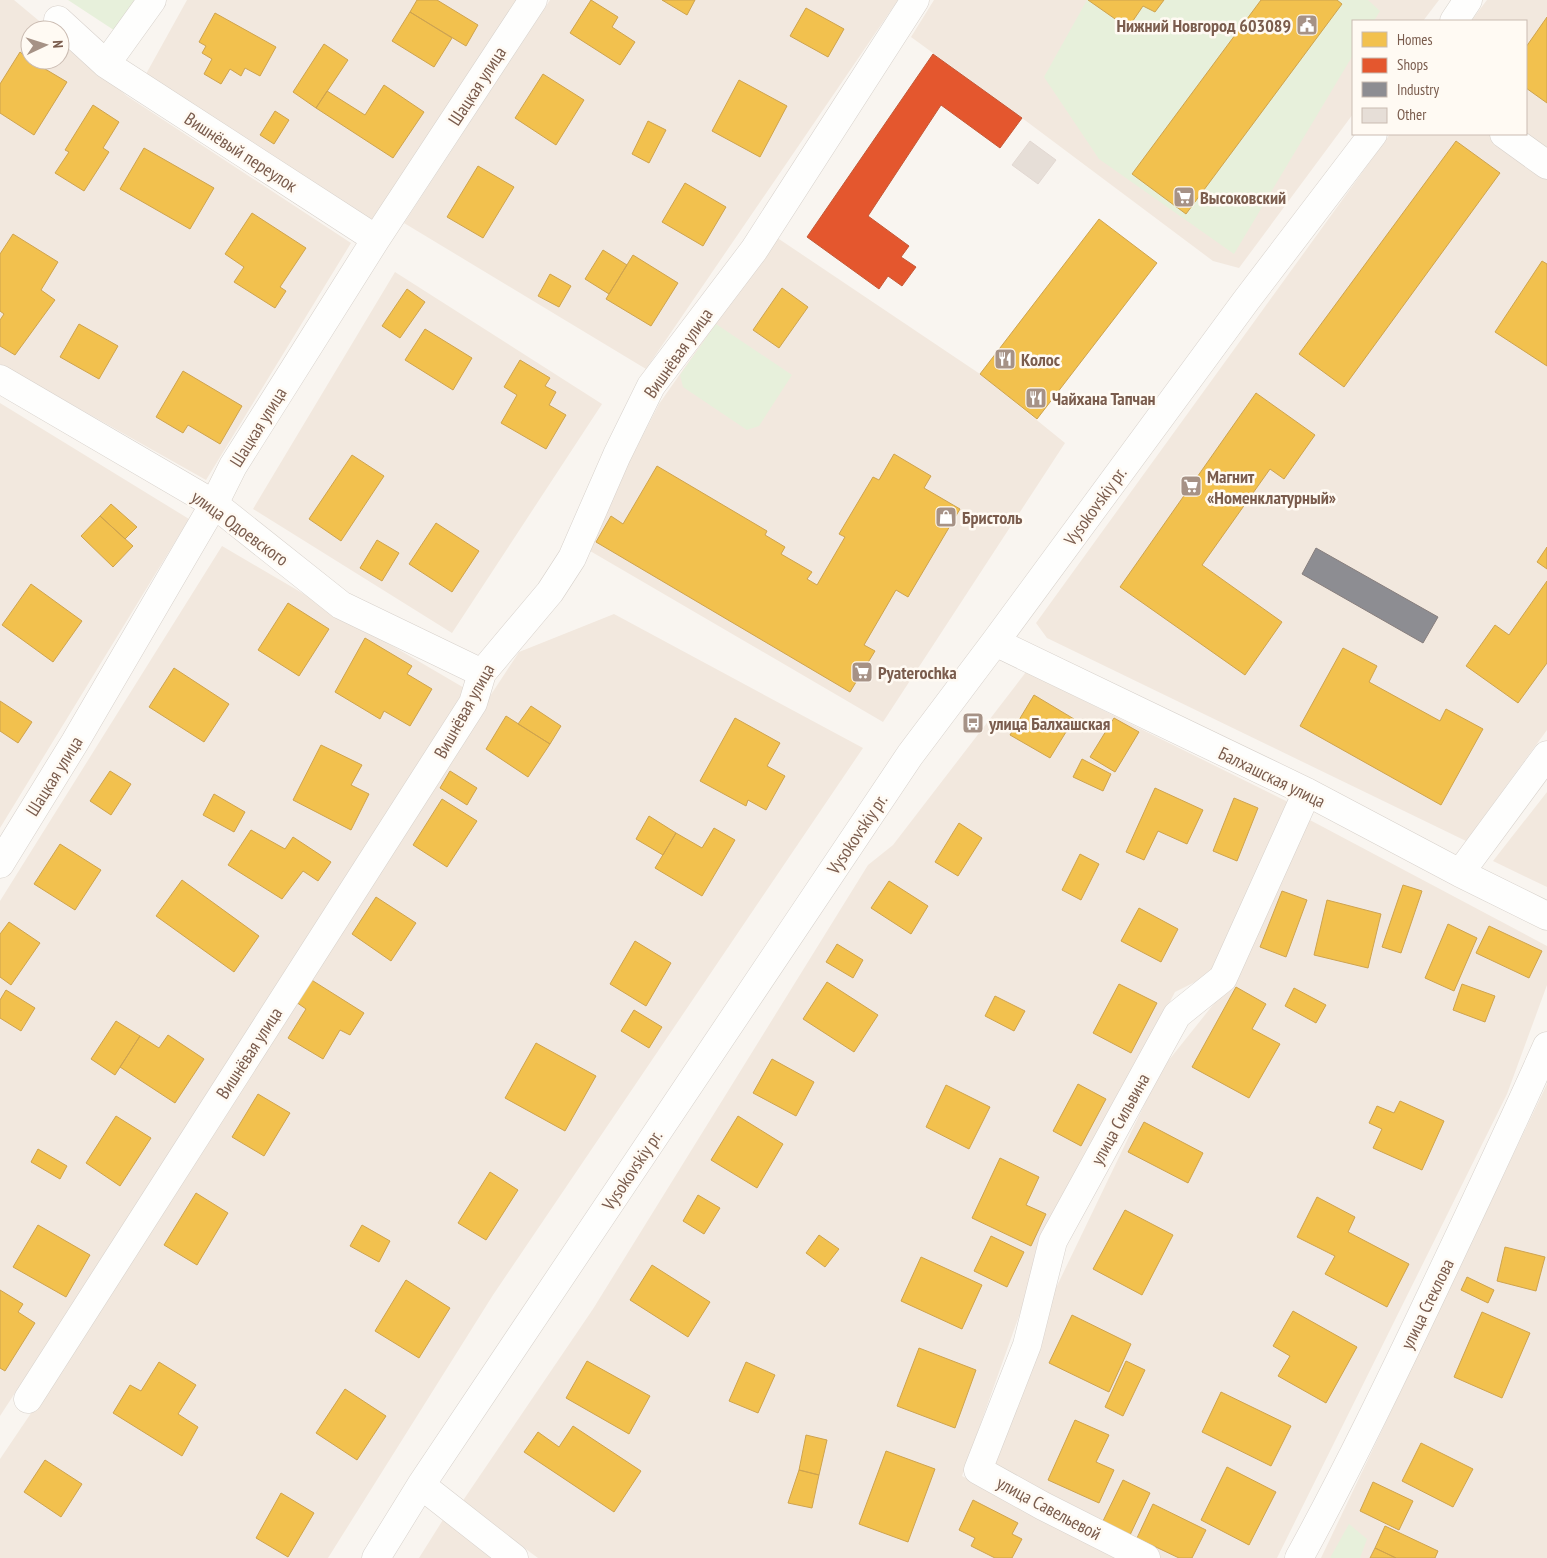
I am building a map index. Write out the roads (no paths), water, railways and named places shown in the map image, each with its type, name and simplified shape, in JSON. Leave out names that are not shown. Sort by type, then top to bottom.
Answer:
[{"type":"street","points":[[106,64],[152,0]]},
{"type":"street","name":"Шацкая улица","points":[[0,864],[75,742],[214,504],[233,466],[376,239],[534,0]]},
{"type":"street","name":"Вишнёвая улица","points":[[28,1399],[473,703],[482,672],[554,585],[572,558],[616,455],[651,386],[754,250],[915,0]]},
{"type":"street","points":[[1455,20],[1468,0]]},
{"type":"street","name":"Вишнёвый переулок","points":[[70,31],[106,64],[376,239]]},
{"type":"street","name":"Vysokovskiy pr.","points":[[376,1558],[421,1485],[904,764],[1224,330],[1372,135]]},
{"type":"street","points":[[1505,135],[1547,165]]},
{"type":"street","name":"улица Одоевского","points":[[0,379],[214,504],[342,605],[482,672]]},
{"type":"street","name":"Балхашская улица","points":[[995,642],[1308,792],[1460,873],[1547,916]]},
{"type":"street","points":[[1460,873],[1547,755]]},
{"type":"street","name":"улица Сильвина","points":[[978,1470],[1027,1345],[1053,1242],[1177,1015],[1223,978],[1308,792]]},
{"type":"street","name":"улица Стеклова","points":[[1299,1558],[1328,1506],[1406,1348],[1509,1132],[1547,1046]]},
{"type":"street","name":"улица Савельевой","points":[[978,1470],[1043,1506],[1146,1558]]},
{"type":"street","points":[[421,1485],[514,1558]]},
{"type":"place","name":"Нижний Новгород 603089","points":[[1307,25]]},
{"type":"place","name":"Высоковский","points":[[1184,197]]},
{"type":"place","name":"Колос","points":[[1005,359]]},
{"type":"place","name":"Чайхана Тапчан","points":[[1036,398]]},
{"type":"place","name":"Магнит «Номенклатурный»","points":[[1191,486]]},
{"type":"place","name":"Бристоль","points":[[946,517]]},
{"type":"place","name":"Pyaterochka","points":[[862,672]]},
{"type":"place","name":"улица Балхашская","points":[[973,723]]}]
